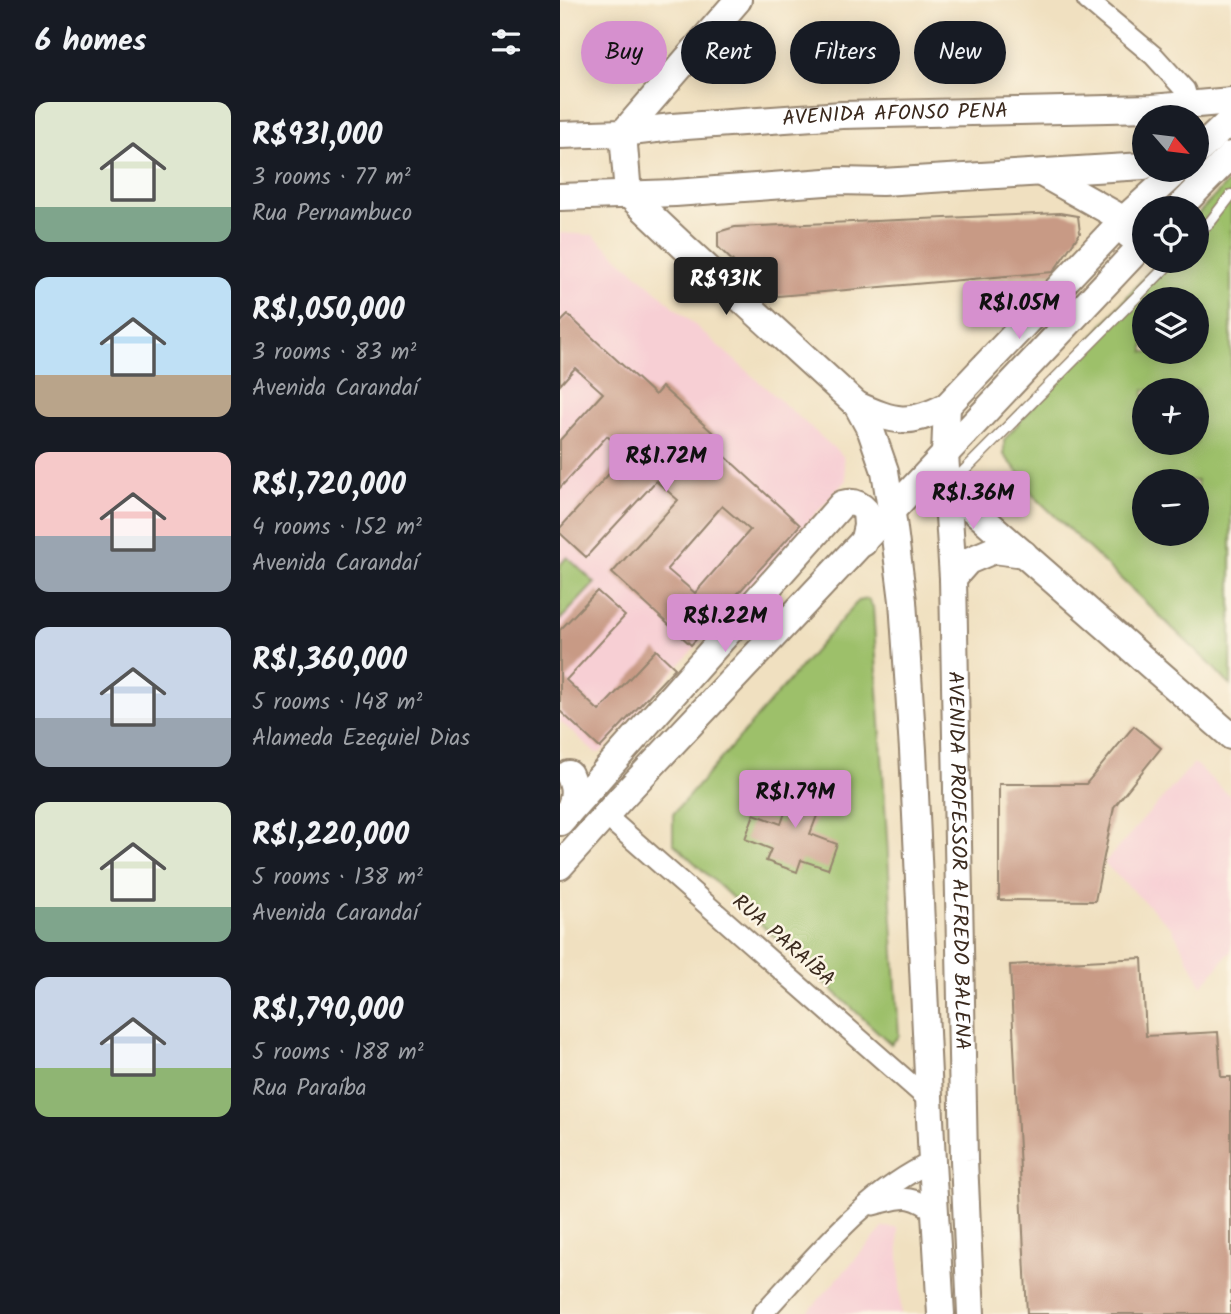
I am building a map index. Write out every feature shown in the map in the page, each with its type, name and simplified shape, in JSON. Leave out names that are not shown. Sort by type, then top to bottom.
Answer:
[{"type":"street","points":[[738,0],[623,133],[628,194],[857,405],[893,419],[909,421],[929,416],[947,406],[1122,221],[1165,182]]},
{"type":"street","points":[[1087,0],[1154,56],[1185,90],[1188,105]]},
{"type":"street","name":"AVENIDA AFONSO PENA","points":[[1209,106],[1231,101]]},
{"type":"street","name":"AVENIDA AFONSO PENA","points":[[566,130],[623,133],[842,115],[1132,108]]},
{"type":"street","points":[[1209,141],[1231,120]]},
{"type":"street","points":[[1209,161],[1229,158]]},
{"type":"street","points":[[1191,196],[1229,158]]},
{"type":"street","points":[[560,197],[1132,167]]},
{"type":"street","points":[[1041,173],[1122,221],[1132,243]]},
{"type":"street","points":[[560,866],[1132,256]]},
{"type":"street","name":"AVENIDA PROFESSOR ALFREDO BALENA","points":[[857,405],[871,431],[885,471],[903,601],[942,1314]]},
{"type":"street","name":"AVENIDA PROFESSOR ALFREDO BALENA","points":[[947,406],[945,454],[953,578],[964,1160],[971,1314]]},
{"type":"street","points":[[947,487],[1231,736]]},
{"type":"street","points":[[564,817],[572,777],[842,504],[856,503],[866,511],[867,526],[863,543]]},
{"type":"street","points":[[953,578],[968,561],[994,550],[1024,554]]},
{"type":"street","points":[[572,777],[608,813]]},
{"type":"street","name":"RUA PARAÍBA","points":[[608,813],[930,1101]]},
{"type":"street","points":[[762,1314],[862,1208],[915,1170],[932,1162],[964,1160]]},
{"type":"street","points":[[862,1208],[905,1197],[917,1200],[936,1213]]},
{"type":"lane","points":[[1209,223],[1231,195]]},
{"type":"lane","points":[[947,487],[1159,273]]},
{"type":"shaded area","points":[[560,233],[593,235],[843,456],[846,480],[600,753],[594,752],[560,721]]},
{"type":"shaded area","points":[[1194,763],[1231,797],[1231,951],[1202,986],[1172,928],[1104,863]]},
{"type":"shaded area","points":[[884,1227],[898,1228],[901,1314],[806,1314]]},
{"type":"green space","points":[[1231,182],[1231,686],[1033,495],[1004,455],[1004,440],[1132,291],[1132,364],[1209,364],[1209,287],[1136,287],[1148,273],[1209,273],[1209,202]]},
{"type":"green space","points":[[567,557],[595,583],[560,620],[560,565]]},
{"type":"green space","points":[[868,599],[873,607],[899,1036],[891,1044],[673,843],[673,814],[858,601]]},
{"type":"building","points":[[1060,213],[1078,216],[1080,233],[1053,272],[778,296],[766,293],[718,247],[718,232],[735,227]]},
{"type":"building","points":[[568,315],[655,395],[662,387],[721,440],[715,447],[800,525],[691,645],[612,573],[678,500],[656,481],[586,557],[560,533],[560,528],[627,454],[607,436],[560,488],[560,440],[603,393],[575,368],[560,385],[560,323]],"holes":[[[722,506],[750,530],[695,593],[667,569]]]},
{"type":"building","points":[[597,591],[625,616],[566,680],[599,711],[656,650],[675,668],[600,748],[560,711],[560,630]]},
{"type":"building","points":[[1134,726],[1161,748],[1114,807],[1095,901],[999,900],[999,784],[1086,784]]},
{"type":"building","points":[[798,776],[828,787],[810,834],[837,844],[828,869],[801,860],[797,872],[766,861],[771,849],[745,839],[754,814],[781,824]]},
{"type":"building","points":[[1142,958],[1146,1036],[1218,1032],[1221,1077],[1231,1077],[1231,1314],[1027,1314],[1010,965]]}]
